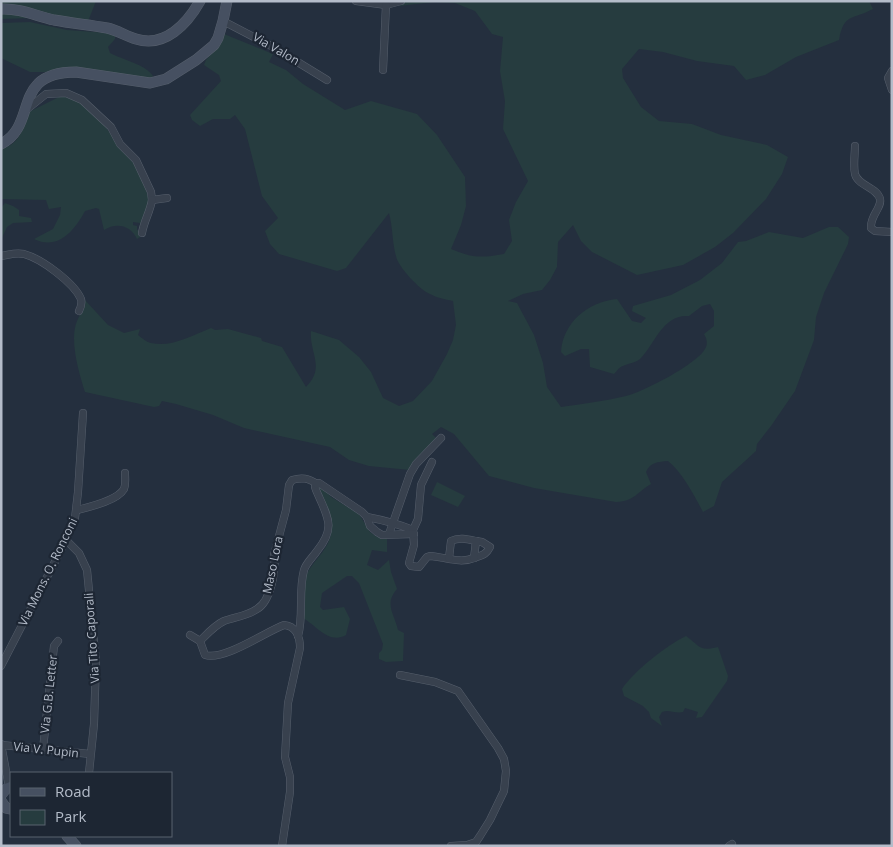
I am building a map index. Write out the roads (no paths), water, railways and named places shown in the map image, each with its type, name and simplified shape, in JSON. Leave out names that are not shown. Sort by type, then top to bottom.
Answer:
[{"type":"street","points":[[1,9],[17,10],[56,20],[106,28],[138,40],[154,41],[170,35],[182,25],[190,17],[200,1]]},
{"type":"street","points":[[1,144],[10,140],[20,126],[30,94],[44,79],[64,72],[76,72],[150,83],[166,79],[196,60],[218,38],[227,1]]},
{"type":"street","points":[[356,1],[386,5],[401,1]]},
{"type":"street","points":[[383,70],[386,5]]},
{"type":"street","name":"Via Valon","points":[[223,21],[273,47],[327,80]]},
{"type":"street","points":[[892,71],[888,78],[892,90]]},
{"type":"street","points":[[24,112],[46,94],[66,93],[82,100],[110,127],[120,144],[136,160],[151,192],[150,211],[142,233]]},
{"type":"street","points":[[855,146],[855,175],[879,195],[881,201],[880,206],[872,217],[871,228],[875,231],[892,232]]},
{"type":"street","points":[[152,200],[167,198]]},
{"type":"street","points":[[1,256],[18,253],[35,258],[72,286],[81,299],[80,311]]},
{"type":"street","name":"Via Mons. O. Ronconi","points":[[1,666],[66,540],[77,510],[83,413]]},
{"type":"street","points":[[389,534],[405,484],[413,468],[441,438]]},
{"type":"street","points":[[432,462],[421,485],[418,519],[413,532],[414,545],[409,563],[411,566],[420,567],[427,557],[430,556],[464,561],[482,556],[488,552],[490,547],[482,542],[466,538],[452,540],[448,553],[449,558]]},
{"type":"street","points":[[77,510],[108,501],[120,494],[126,482],[125,473]]},
{"type":"street","name":"Maso Lora","points":[[200,641],[224,621],[260,608],[272,584],[274,555],[286,510],[289,485],[292,480],[298,478],[308,478],[317,484]]},
{"type":"street","points":[[298,636],[302,624],[301,591],[305,569],[329,534],[327,518],[315,487],[317,484],[323,485],[367,517],[393,523],[413,532]]},
{"type":"street","points":[[367,517],[370,526],[382,535],[413,532]]},
{"type":"street","name":"Via Tito Caporali","points":[[66,540],[78,553],[87,570],[96,662],[94,724],[89,772]]},
{"type":"street","points":[[474,558],[476,541]]},
{"type":"street","points":[[190,635],[200,641],[205,655],[212,657],[246,644],[284,625],[294,628],[300,639],[286,722],[285,758],[290,778],[290,792],[282,846]]},
{"type":"street","name":"Via G.B. Letter","points":[[43,749],[54,646],[58,641]]},
{"type":"street","points":[[400,675],[435,682],[458,691],[504,759],[506,771],[504,791],[490,820],[476,842],[451,846]]},
{"type":"street","points":[[1,744],[10,787],[1,795]]},
{"type":"street","name":"Via V. Pupin","points":[[1,744],[90,754]]},
{"type":"street","points":[[67,837],[76,846]]}]
